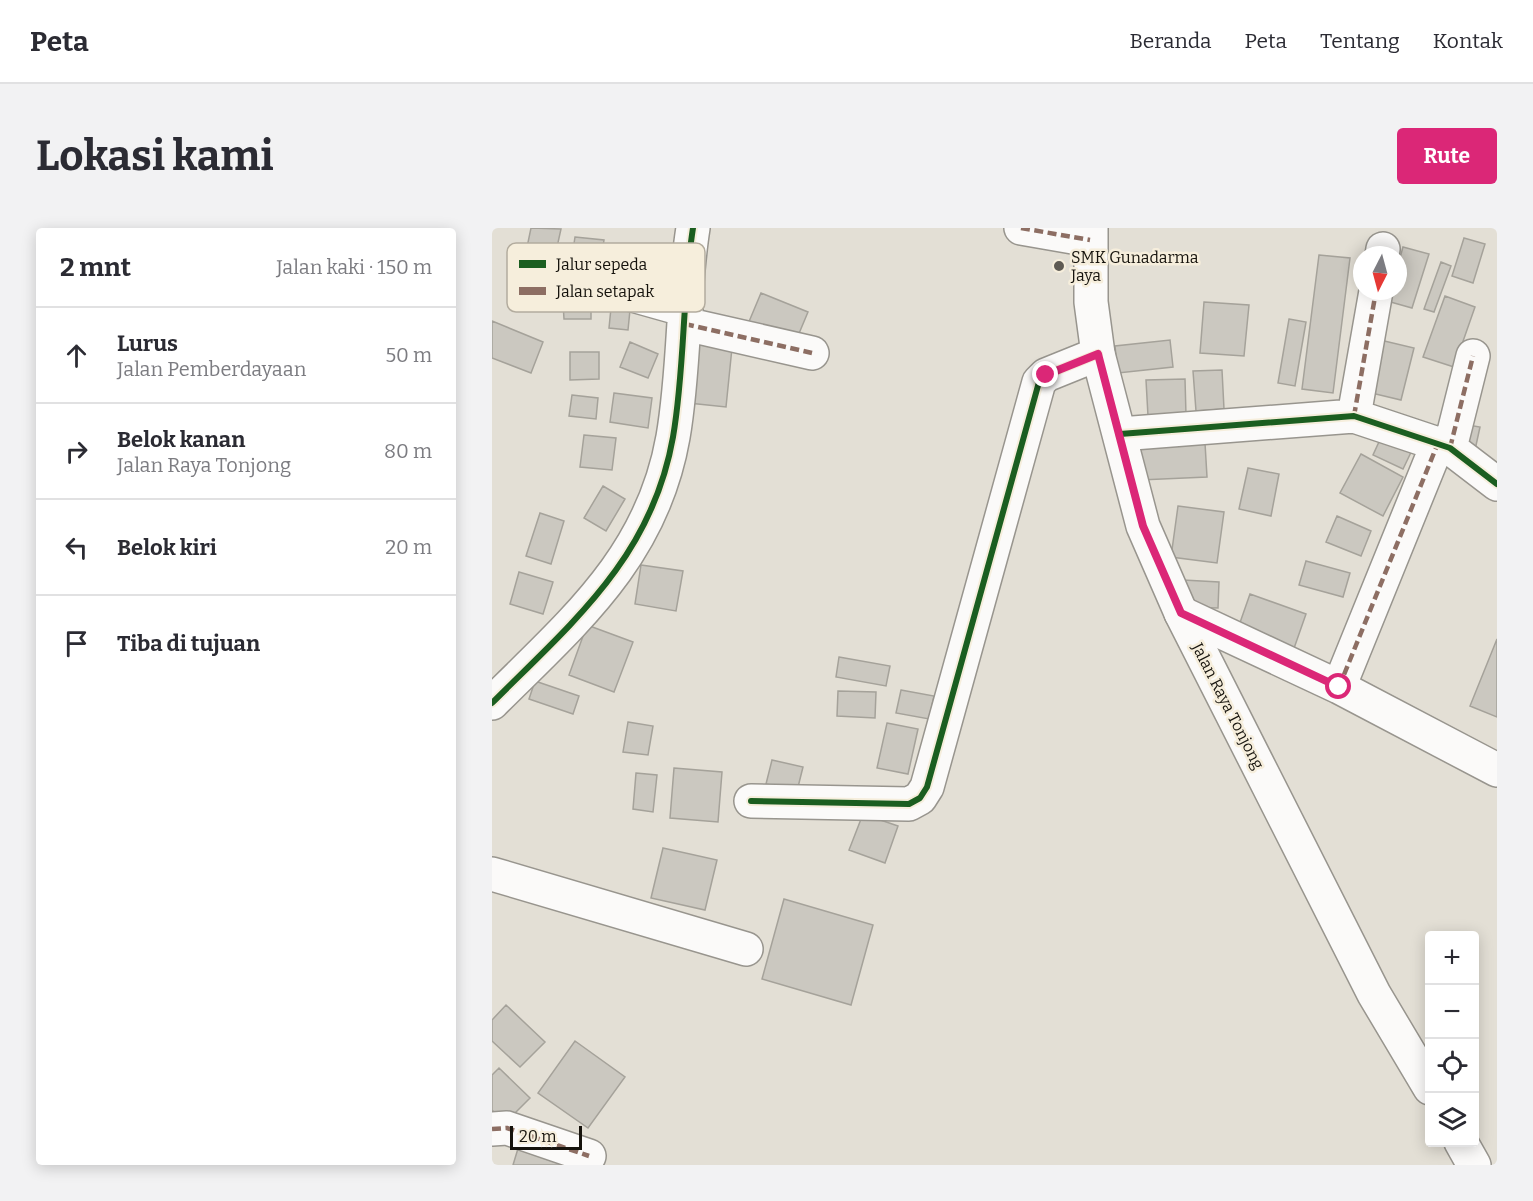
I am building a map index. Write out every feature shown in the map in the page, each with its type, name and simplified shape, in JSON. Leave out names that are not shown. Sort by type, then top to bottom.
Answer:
[{"type":"street","points":[[692,243],[693,228]]},
{"type":"street","points":[[1021,228],[1090,234]]},
{"type":"street","name":"Jalan Raya Tonjong","points":[[1090,234],[1091,302],[1098,354],[1143,526],[1181,613],[1374,994],[1425,1080]]},
{"type":"street","points":[[1354,416],[1374,300]]},
{"type":"street","points":[[673,312],[812,354]]},
{"type":"street","points":[[492,703],[593,602],[624,562],[649,516],[673,438],[686,312]]},
{"type":"street","points":[[751,801],[909,804],[920,798],[927,787],[1039,382],[1046,375],[1098,354]]},
{"type":"street","points":[[1339,687],[1444,446],[1473,356]]},
{"type":"street","points":[[1120,434],[1354,416],[1444,446],[1497,484]]},
{"type":"street","points":[[1181,613],[1339,687],[1497,770]]},
{"type":"street","points":[[492,874],[746,949]]},
{"type":"street","points":[[492,1129],[507,1128],[588,1156]]},
{"type":"street","points":[[1463,1147],[1474,1165]]},
{"type":"building","points":[[531,228],[561,229],[558,243],[528,243]]},
{"type":"building","points":[[575,237],[604,240],[604,243],[574,243]]},
{"type":"building","points":[[1464,238],[1485,244],[1473,283],[1452,276]]},
{"type":"building","points":[[1407,248],[1429,254],[1412,308],[1387,301],[1407,300]]},
{"type":"building","points":[[1319,255],[1350,258],[1333,393],[1302,389]]},
{"type":"building","points":[[1441,262],[1451,266],[1434,312],[1424,309]]},
{"type":"building","points":[[761,293],[808,312],[795,343],[748,324]]},
{"type":"building","points":[[1445,296],[1475,307],[1454,367],[1423,357]]},
{"type":"building","points":[[1204,302],[1249,305],[1244,356],[1200,353]]},
{"type":"building","points":[[564,312],[591,312],[591,319],[564,319]]},
{"type":"building","points":[[611,312],[630,312],[628,330],[609,328]]},
{"type":"building","points":[[1289,319],[1306,322],[1295,386],[1278,383]]},
{"type":"building","points":[[492,321],[543,342],[531,373],[492,358]]},
{"type":"building","points":[[686,333],[733,338],[726,407],[679,402]]},
{"type":"building","points":[[1376,339],[1414,348],[1401,400],[1363,391]]},
{"type":"building","points":[[1170,340],[1173,367],[1118,373],[1115,346]]},
{"type":"building","points":[[630,342],[658,354],[648,378],[620,367]]},
{"type":"building","points":[[570,352],[599,352],[599,379],[570,380]]},
{"type":"building","points":[[1222,370],[1224,409],[1196,411],[1193,371]]},
{"type":"building","points":[[1185,379],[1186,415],[1148,416],[1146,380]]},
{"type":"building","points":[[614,393],[652,398],[648,428],[610,422]]},
{"type":"building","points":[[572,395],[598,398],[596,419],[569,416]]},
{"type":"building","points":[[1468,425],[1480,427],[1475,450],[1463,447]]},
{"type":"building","points":[[1384,431],[1415,444],[1403,469],[1373,455]]},
{"type":"building","points":[[584,435],[616,438],[612,470],[580,467]]},
{"type":"building","points":[[1205,443],[1207,477],[1140,480],[1138,446]]},
{"type":"building","points":[[1361,454],[1403,477],[1383,516],[1340,493]]},
{"type":"building","points":[[1248,468],[1279,474],[1271,516],[1239,509]]},
{"type":"building","points":[[603,486],[625,499],[606,531],[584,518]]},
{"type":"building","points":[[1178,506],[1224,512],[1217,563],[1171,557]]},
{"type":"building","points":[[540,513],[564,521],[551,564],[526,556]]},
{"type":"building","points":[[1337,516],[1371,531],[1361,556],[1326,542]]},
{"type":"building","points":[[1306,561],[1350,573],[1343,597],[1299,585]]},
{"type":"building","points":[[641,565],[683,571],[676,611],[635,604]]},
{"type":"building","points":[[519,572],[553,582],[543,614],[510,604]]},
{"type":"building","points":[[1183,580],[1219,582],[1218,608],[1181,607]]},
{"type":"building","points":[[1250,594],[1306,614],[1292,654],[1236,634]]},
{"type":"building","points":[[587,625],[633,642],[614,692],[569,675]]},
{"type":"building","points":[[1497,639],[1497,717],[1470,706]]},
{"type":"building","points":[[839,657],[890,666],[886,686],[836,677]]},
{"type":"building","points":[[535,681],[579,696],[573,714],[529,699]]},
{"type":"building","points":[[901,690],[934,696],[929,719],[896,713]]},
{"type":"building","points":[[838,691],[876,692],[875,718],[837,716]]},
{"type":"building","points":[[628,722],[653,726],[648,755],[623,752]]},
{"type":"building","points":[[887,723],[918,729],[908,774],[877,768]]},
{"type":"building","points":[[772,760],[803,767],[797,791],[766,784]]},
{"type":"building","points":[[674,768],[722,772],[718,822],[670,818]]},
{"type":"building","points":[[636,773],[657,775],[653,812],[633,809]]},
{"type":"building","points":[[863,814],[898,826],[885,863],[849,850]]},
{"type":"building","points":[[663,848],[717,860],[705,910],[651,898]]},
{"type":"building","points":[[784,899],[873,925],[851,1005],[762,979]]},
{"type":"building","points":[[506,1005],[545,1042],[520,1067],[492,1041],[492,1020]]},
{"type":"building","points":[[575,1041],[625,1077],[588,1128],[538,1093]]},
{"type":"building","points":[[499,1068],[530,1098],[505,1123],[492,1110],[492,1075]]},
{"type":"building","points":[[520,1142],[592,1165],[513,1165]]},
{"type":"marked path","points":[[1021,228],[1090,240]]},
{"type":"marked path","points":[[1354,416],[1374,300]]},
{"type":"marked path","points":[[685,324],[812,353]]},
{"type":"marked path","points":[[1450,448],[1473,356]]},
{"type":"marked path","points":[[1339,687],[1438,443]]},
{"type":"marked path","points":[[492,1129],[507,1128],[589,1156]]},
{"type":"cycle path","points":[[691,243],[693,228]]},
{"type":"cycle path","points":[[492,703],[552,644],[605,585],[628,553],[647,518],[663,480],[673,437],[680,385],[685,312]]},
{"type":"cycle path","points":[[751,801],[909,804],[920,798],[927,787],[1039,382],[1046,375],[1098,354]]},
{"type":"cycle path","points":[[1120,434],[1354,416],[1450,448],[1497,484]]},
{"type":"place","name":"SMK Gunadarma Jaya","points":[[1059,266]]},
{"type":"route","points":[[1046,375],[1098,354],[1143,526],[1181,613],[1339,687]]}]
